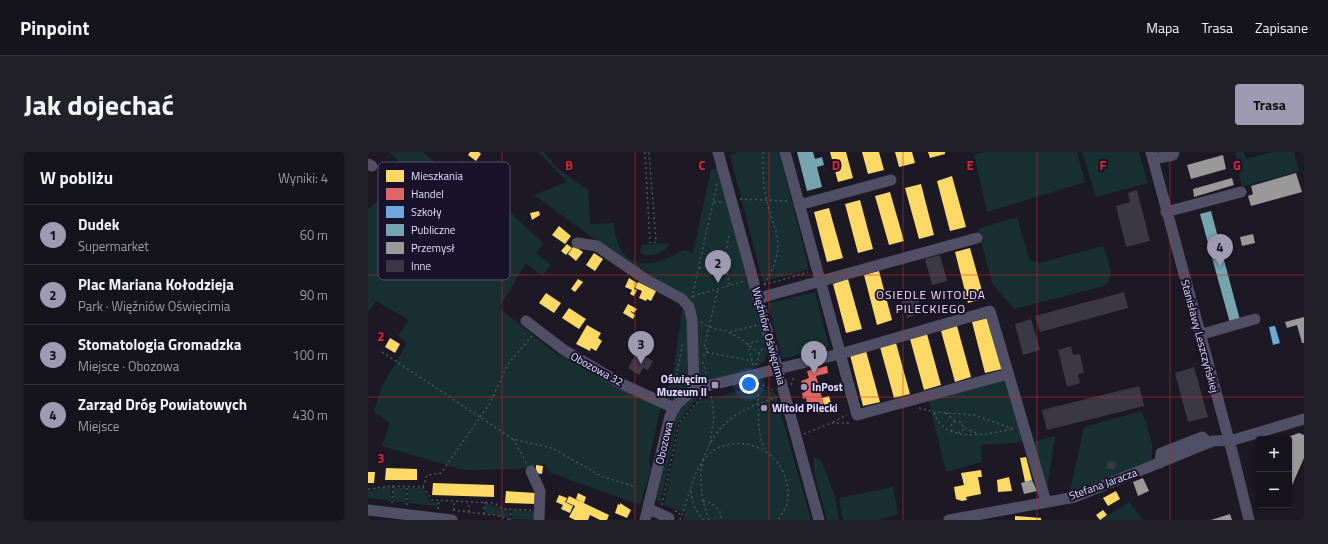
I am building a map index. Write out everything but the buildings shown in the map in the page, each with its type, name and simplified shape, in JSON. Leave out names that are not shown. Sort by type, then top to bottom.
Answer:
[{"type":"street","points":[[785,152],[857,415],[1008,374],[1018,428],[1046,502]]},
{"type":"street","points":[[1152,156],[1168,156],[1174,152]]},
{"type":"street","name":"Więźniów Oświęcimia","points":[[722,153],[819,520]]},
{"type":"street","name":"Stanisławy Leszczyńskiej","points":[[1152,156],[1229,440],[1249,520]]},
{"type":"street","points":[[799,202],[891,180]]},
{"type":"street","points":[[1166,212],[1241,192]]},
{"type":"street","points":[[760,293],[820,281],[976,238]]},
{"type":"street","points":[[577,242],[597,246],[644,279],[682,300],[694,313],[692,319],[694,385]]},
{"type":"street","name":"Obozowa","points":[[645,520],[649,509],[665,431],[674,408],[694,385],[778,369],[840,354],[990,311],[1008,374]]},
{"type":"street","points":[[1200,335],[1255,319]]},
{"type":"street","name":"Obozowa 32","points":[[526,321],[576,358],[620,383],[674,408]]},
{"type":"street","name":"Stefana Jaracza","points":[[949,520],[1075,497],[1209,443],[1240,438],[1304,419]]},
{"type":"street","points":[[532,471],[540,491],[539,515]]},
{"type":"street","points":[[649,509],[669,518],[668,520]]},
{"type":"street","points":[[368,510],[452,518]]},
{"type":"path","points":[[645,152],[650,243],[656,242],[649,152]]},
{"type":"path","points":[[760,293],[771,273],[778,255],[779,242],[767,200],[763,173],[763,152]]},
{"type":"path","points":[[645,162],[650,161]]},
{"type":"path","points":[[718,181],[693,296],[694,313],[701,322],[730,332],[760,354]]},
{"type":"path","points":[[647,187],[652,187]]},
{"type":"path","points":[[738,199],[799,202]]},
{"type":"path","points":[[714,202],[726,202]]},
{"type":"path","points":[[726,253],[729,235],[735,233]]},
{"type":"path","points":[[717,262],[720,254],[726,253]]},
{"type":"path","points":[[726,253],[730,256],[732,262],[726,268]]},
{"type":"path","points":[[699,268],[717,262]]},
{"type":"path","points":[[717,262],[720,267],[726,268]]},
{"type":"path","points":[[726,268],[730,286]]},
{"type":"path","points":[[693,296],[747,281]]},
{"type":"path","points":[[707,352],[708,349],[704,348],[718,289]]},
{"type":"path","points":[[730,332],[759,325]]},
{"type":"path","points":[[423,487],[427,475],[441,473],[490,404],[508,364],[537,330]]},
{"type":"path","points":[[664,403],[676,377],[684,340]]},
{"type":"path","points":[[763,340],[756,365],[752,366],[748,344],[763,340]]},
{"type":"path","points":[[382,352],[514,440],[552,448],[601,476],[633,486]]},
{"type":"path","points":[[700,366],[703,354],[706,355],[707,352],[752,361]]},
{"type":"path","points":[[676,377],[694,385],[707,378],[702,358]]},
{"type":"path","points":[[709,444],[718,432],[733,417],[760,402],[779,397],[777,391],[756,384],[760,402],[758,434],[765,450]]},
{"type":"path","points":[[662,505],[680,423],[700,398],[711,395],[714,417],[709,444],[702,462],[700,477],[703,501],[709,520]]},
{"type":"path","points":[[914,408],[926,409],[934,412],[974,415],[1018,428]]},
{"type":"path","points":[[802,435],[856,411]]},
{"type":"path","points":[[934,412],[942,425],[955,433],[967,436],[1018,428]]},
{"type":"path","points":[[946,413],[955,421],[961,422],[964,427],[979,434]]},
{"type":"path","points":[[955,421],[951,426],[955,433]]},
{"type":"path","points":[[831,423],[853,423]]},
{"type":"path","points":[[955,433],[961,432],[964,427]]},
{"type":"path","points":[[514,440],[532,471]]},
{"type":"path","points":[[680,520],[697,469],[706,457],[719,448],[734,444],[750,444],[765,450],[776,459],[784,471],[788,486],[787,504],[778,520]]},
{"type":"path","points":[[368,489],[392,486],[423,487]]},
{"type":"path","points":[[388,512],[392,486]]},
{"type":"path","points":[[407,486],[407,505]]},
{"type":"path","points":[[691,486],[695,507],[698,514],[704,520]]},
{"type":"path","points":[[423,487],[432,500],[485,502],[539,515]]},
{"type":"path","points":[[438,509],[439,501]]},
{"type":"path","points":[[703,501],[718,509],[721,514],[721,520]]},
{"type":"path","points":[[452,518],[454,502]]},
{"type":"path","points":[[469,502],[469,512]]},
{"type":"path","points":[[484,514],[485,502]]},
{"type":"path","points":[[510,520],[511,509]]},
{"type":"green space","points":[[389,152],[423,152],[434,162],[400,162]]},
{"type":"green space","points":[[539,152],[544,152],[557,168],[588,190],[590,224],[614,223],[617,241],[625,255],[631,260],[648,264],[661,261],[684,250],[693,253],[711,170],[720,167],[767,352],[765,361],[757,367],[690,387],[672,402],[663,398],[673,375],[684,297],[601,246],[592,237],[534,195],[567,182]]},
{"type":"green space","points":[[738,152],[779,152],[809,269],[763,282],[730,155]]},
{"type":"green space","points":[[984,152],[1077,152],[1085,182],[987,212],[974,155]]},
{"type":"green space","points":[[1082,152],[1139,152],[1148,183],[1096,197]]},
{"type":"green space","points":[[1235,152],[1244,152],[1246,159],[1273,152],[1294,152],[1299,171],[1242,187]]},
{"type":"green space","points":[[378,200],[378,280],[510,280],[510,212],[544,244],[536,253],[551,265],[542,276],[526,263],[499,308],[558,355],[583,365],[661,405],[649,461],[651,469],[640,505],[549,472],[545,464],[519,469],[463,470],[382,446],[390,423],[374,412],[381,388],[407,343],[398,336],[409,320],[376,301],[368,312],[368,209]]},
{"type":"green space","points":[[1017,217],[1029,258],[1032,261],[1039,263],[1103,246],[1110,268],[1110,278],[1108,282],[1104,286],[1014,309],[992,283],[978,229]]},
{"type":"green space","points":[[667,243],[669,245],[667,248],[658,253],[644,255],[640,252],[642,245]]},
{"type":"green space","points":[[815,292],[829,347],[782,359],[768,303]]},
{"type":"green space","points":[[1005,377],[1024,442],[981,445],[982,462],[946,472],[928,398]]},
{"type":"green space","points":[[760,387],[775,393],[811,520],[683,520],[685,513],[664,505],[680,424],[700,400],[716,398],[725,396],[729,393]]},
{"type":"green space","points":[[699,396],[677,424],[660,505],[656,497],[665,450],[672,425],[681,407],[689,400]]},
{"type":"green space","points":[[1142,411],[1152,443],[1152,460],[1094,485],[1070,491],[1084,427]]},
{"type":"green space","points":[[1055,436],[1047,489],[1034,442]]},
{"type":"green space","points":[[813,457],[821,460],[835,496],[839,520],[827,520],[815,477]]},
{"type":"green space","points":[[391,487],[391,501],[368,498],[368,491]]},
{"type":"green space","points":[[393,487],[406,488],[406,503],[393,501]]},
{"type":"green space","points":[[893,487],[898,514],[879,520],[843,520],[839,498]]},
{"type":"green space","points":[[408,488],[422,488],[430,502],[438,503],[437,506],[408,503]]},
{"type":"green space","points":[[1129,502],[1143,520],[1101,520]]},
{"type":"green space","points":[[485,504],[510,510],[509,518],[485,513]]},
{"type":"green space","points":[[512,510],[538,511],[537,520],[512,519]]},
{"type":"place","name":"Zarząd Dróg Powiatowych","points":[[1220,267]]},
{"type":"place","name":"Plac Mariana Kołodzieja","points":[[718,283]]},
{"type":"place","name":"Stomatologia Gromadzka","points":[[641,364]]},
{"type":"place","name":"Dudek","points":[[814,374]]},
{"type":"place","name":"Oświęcim Muzeum II","points":[[715,385]]},
{"type":"place","name":"InPost","points":[[804,387]]},
{"type":"place","name":"Witold Pilecki","points":[[764,408]]},
{"type":"district","name":"OSIEDLE WITOLDA PILECKIEGO","points":[[931,302]]}]
